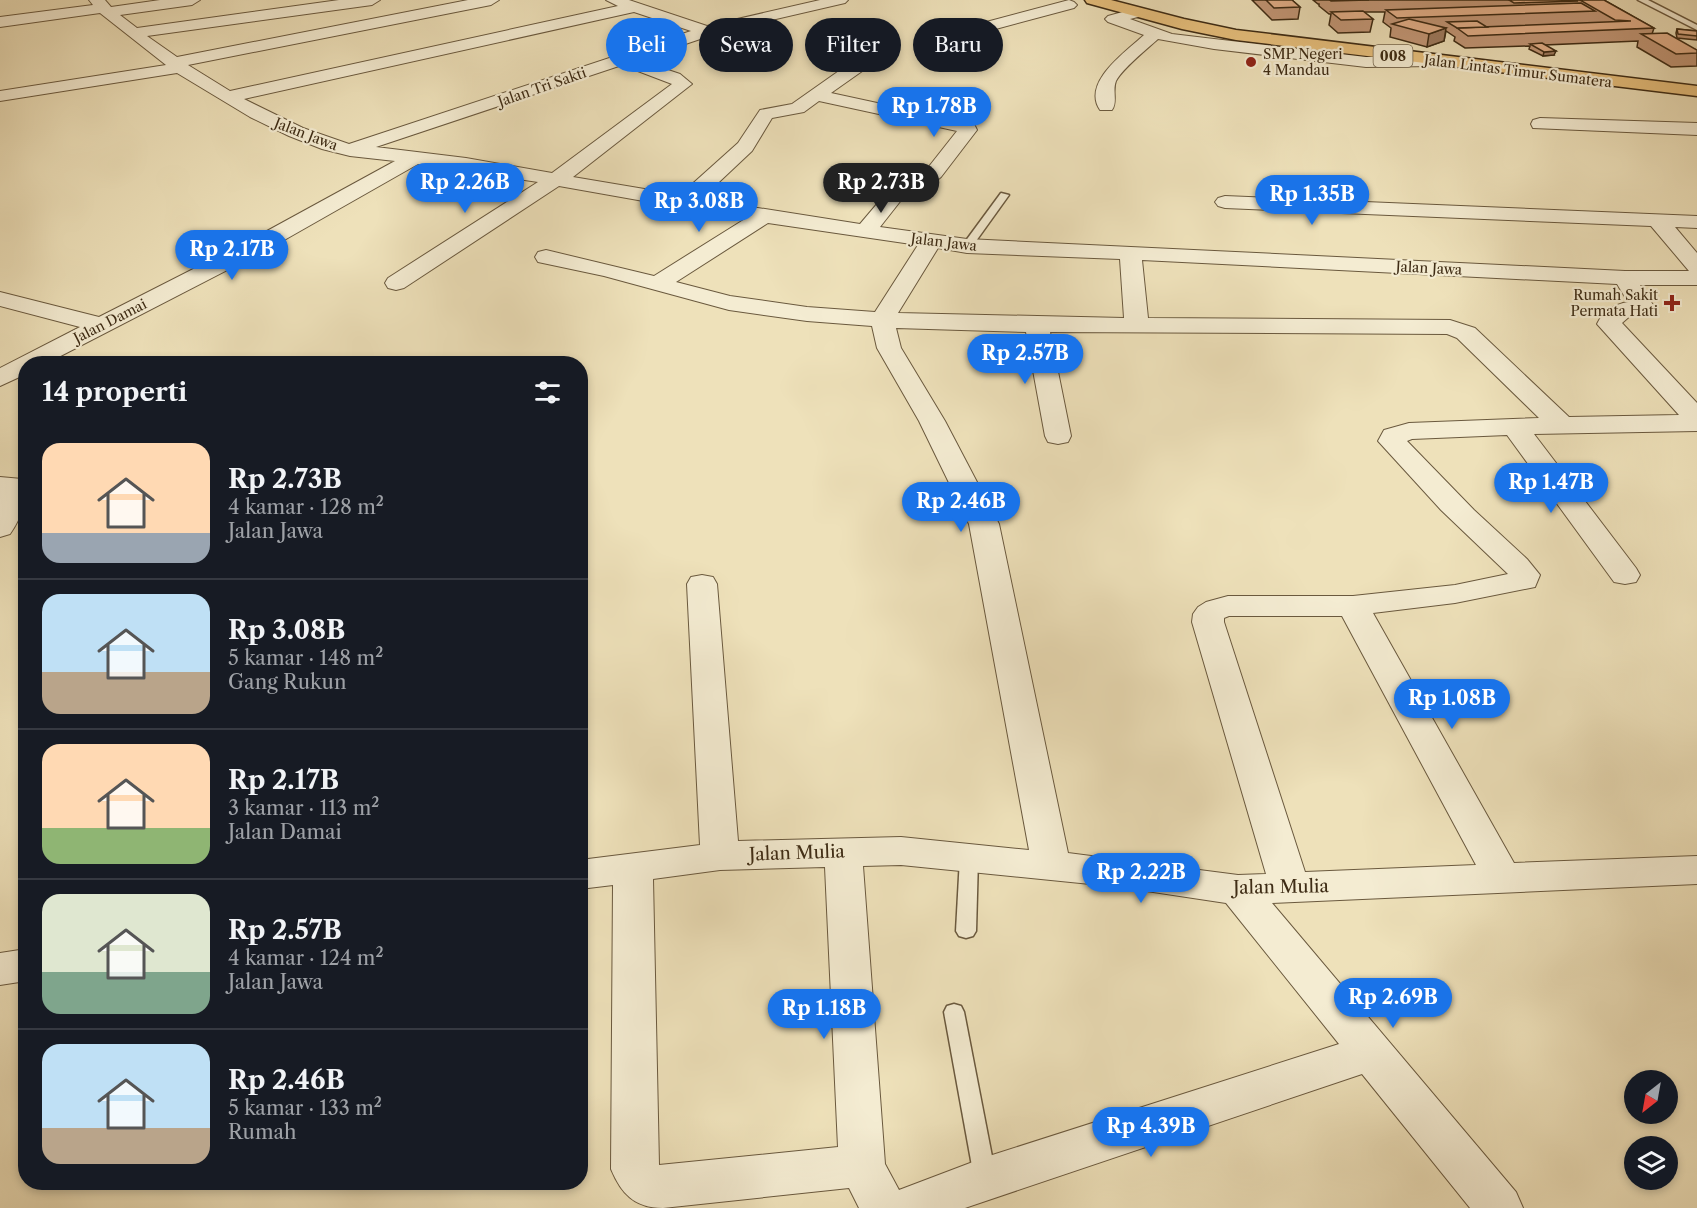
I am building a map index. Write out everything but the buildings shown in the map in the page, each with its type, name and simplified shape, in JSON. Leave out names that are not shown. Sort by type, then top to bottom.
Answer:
[{"type":"highway","name":"Jalan Lintas Timur Sumatera","points":[[1093,0],[1137,13],[1236,35],[1432,61],[1697,91]]},
{"type":"street","points":[[0,22],[103,6],[192,0]]},
{"type":"street","points":[[134,33],[372,0]]},
{"type":"street","points":[[0,96],[176,66],[491,0]]},
{"type":"street","points":[[613,0],[699,29]]},
{"type":"street","name":"Jalan Tri Sakti","points":[[762,18],[840,0]]},
{"type":"street","points":[[1003,21],[1061,3],[1155,33],[1214,44],[1366,62],[1432,61]]},
{"type":"street","name":"Jalan Jawa","points":[[103,6],[176,66],[228,97],[256,113],[313,139],[350,150],[466,164],[684,203],[967,246],[1625,278],[1697,278]]},
{"type":"street","points":[[228,97],[635,7]]},
{"type":"street","points":[[1113,19],[1137,13]]},
{"type":"street","points":[[1106,106],[1109,77],[1155,33]]},
{"type":"street","name":"Jalan Tri Sakti","points":[[350,150],[606,64]]},
{"type":"street","points":[[396,283],[557,179],[683,84],[657,72]]},
{"type":"street","points":[[684,203],[745,147],[766,114],[794,110],[849,72]]},
{"type":"street","points":[[816,95],[968,130],[934,173],[924,181],[895,195],[865,231]]},
{"type":"street","points":[[1540,124],[1697,129]]},
{"type":"street","name":"Jalan Damai","points":[[42,356],[264,242],[413,159]]},
{"type":"street","points":[[1225,202],[1697,222]]},
{"type":"street","points":[[656,284],[764,216]]},
{"type":"street","points":[[1658,221],[1697,267]]},
{"type":"street","points":[[931,242],[882,320],[889,348],[932,421],[984,524],[1051,866]]},
{"type":"street","points":[[1130,253],[1137,324]]},
{"type":"street","points":[[546,257],[607,270],[729,303],[807,314],[882,320],[1037,325],[1415,325],[1450,327],[1466,333],[1562,425]]},
{"type":"street","points":[[1625,278],[1643,308],[1623,310],[1609,324],[1697,421]]},
{"type":"street","points":[[0,299],[101,325]]},
{"type":"street","points":[[1037,325],[1058,436]]},
{"type":"street","name":"Jalan Damai","points":[[0,378],[18,369]]},
{"type":"street","points":[[1290,888],[1212,633],[1209,614],[1216,609],[1228,606],[1353,606],[1455,594],[1524,580],[1525,575],[1521,570],[1422,474],[1392,441],[1394,436],[1400,433],[1514,426],[1697,421]]},
{"type":"street","points":[[1514,426],[1625,575]]},
{"type":"street","points":[[0,485],[12,485],[15,489],[0,528]]},
{"type":"street","points":[[702,584],[720,856]]},
{"type":"street","points":[[1353,606],[1504,880]]},
{"type":"street","name":"Jalan Mulia","points":[[588,874],[720,856],[901,851],[1051,866],[1238,890],[1697,870]]},
{"type":"street","points":[[843,852],[862,1166],[883,1208]]},
{"type":"street","points":[[633,867],[634,1169],[639,1179],[658,1187],[862,1166]]},
{"type":"street","points":[[1238,890],[1500,1208]]},
{"type":"street","points":[[0,969],[18,966]]},
{"type":"street","points":[[909,1208],[986,1178],[1372,1053]]},
{"type":"lane","points":[[1642,0],[1697,28]]},
{"type":"lane","points":[[967,246],[1004,195]]},
{"type":"lane","points":[[966,931],[969,858]]},
{"type":"lane","points":[[954,1012],[986,1178]]},
{"type":"place","name":"SMP Negeri 4 Mandau","points":[[1251,62]]},
{"type":"place","name":"Rumah Sakit Permata Hati","points":[[1672,303]]}]
